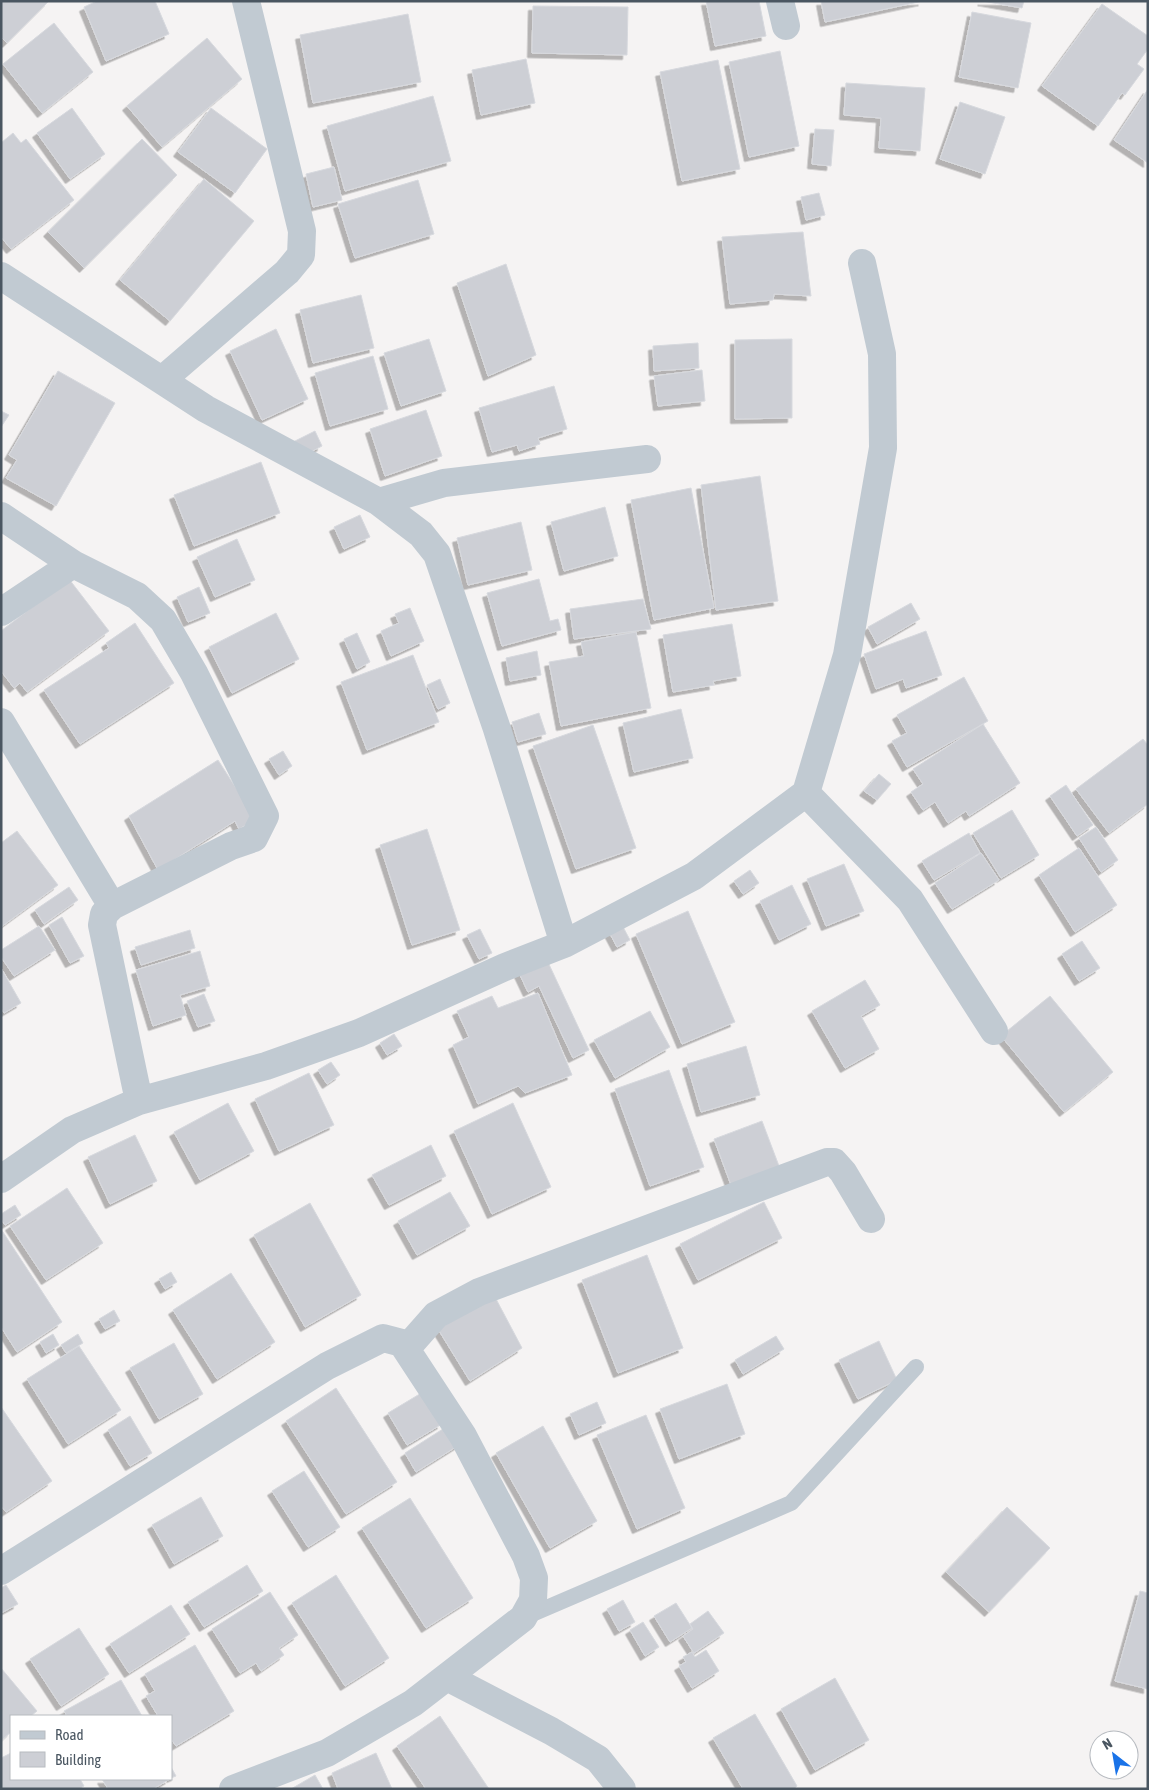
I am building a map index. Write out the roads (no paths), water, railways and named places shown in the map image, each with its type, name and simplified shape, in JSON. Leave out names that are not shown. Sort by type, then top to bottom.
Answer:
[{"type":"street","points":[[162,380],[287,272],[300,255],[302,231],[246,1]]},
{"type":"street","points":[[1,1179],[72,1130],[139,1101],[266,1066],[359,1033],[505,967],[564,944],[694,876],[806,793],[847,655],[883,448],[882,354],[862,263]]},
{"type":"street","points":[[1,276],[206,409],[379,502],[422,534],[437,554],[497,729],[564,944]]},
{"type":"street","points":[[379,502],[444,482],[647,459]]},
{"type":"street","points":[[1,516],[73,564],[137,596],[163,620],[194,673],[265,816],[254,838],[231,846],[112,906],[104,914],[102,925],[139,1101]]},
{"type":"street","points":[[1,612],[73,564]]},
{"type":"street","points":[[1,722],[112,906]]},
{"type":"street","points":[[806,793],[910,900],[994,1031]]},
{"type":"street","points":[[406,1349],[436,1315],[479,1292],[827,1162],[834,1162],[843,1172],[871,1219]]},
{"type":"street","points":[[1,1571],[327,1366],[383,1338],[402,1342],[463,1436],[526,1556],[534,1578],[533,1600],[523,1618],[413,1703],[326,1753],[233,1789]]},
{"type":"street","points":[[447,1677],[551,1731],[598,1759],[622,1789]]},
{"type":"lane","points":[[523,1618],[791,1503],[916,1367]]}]
